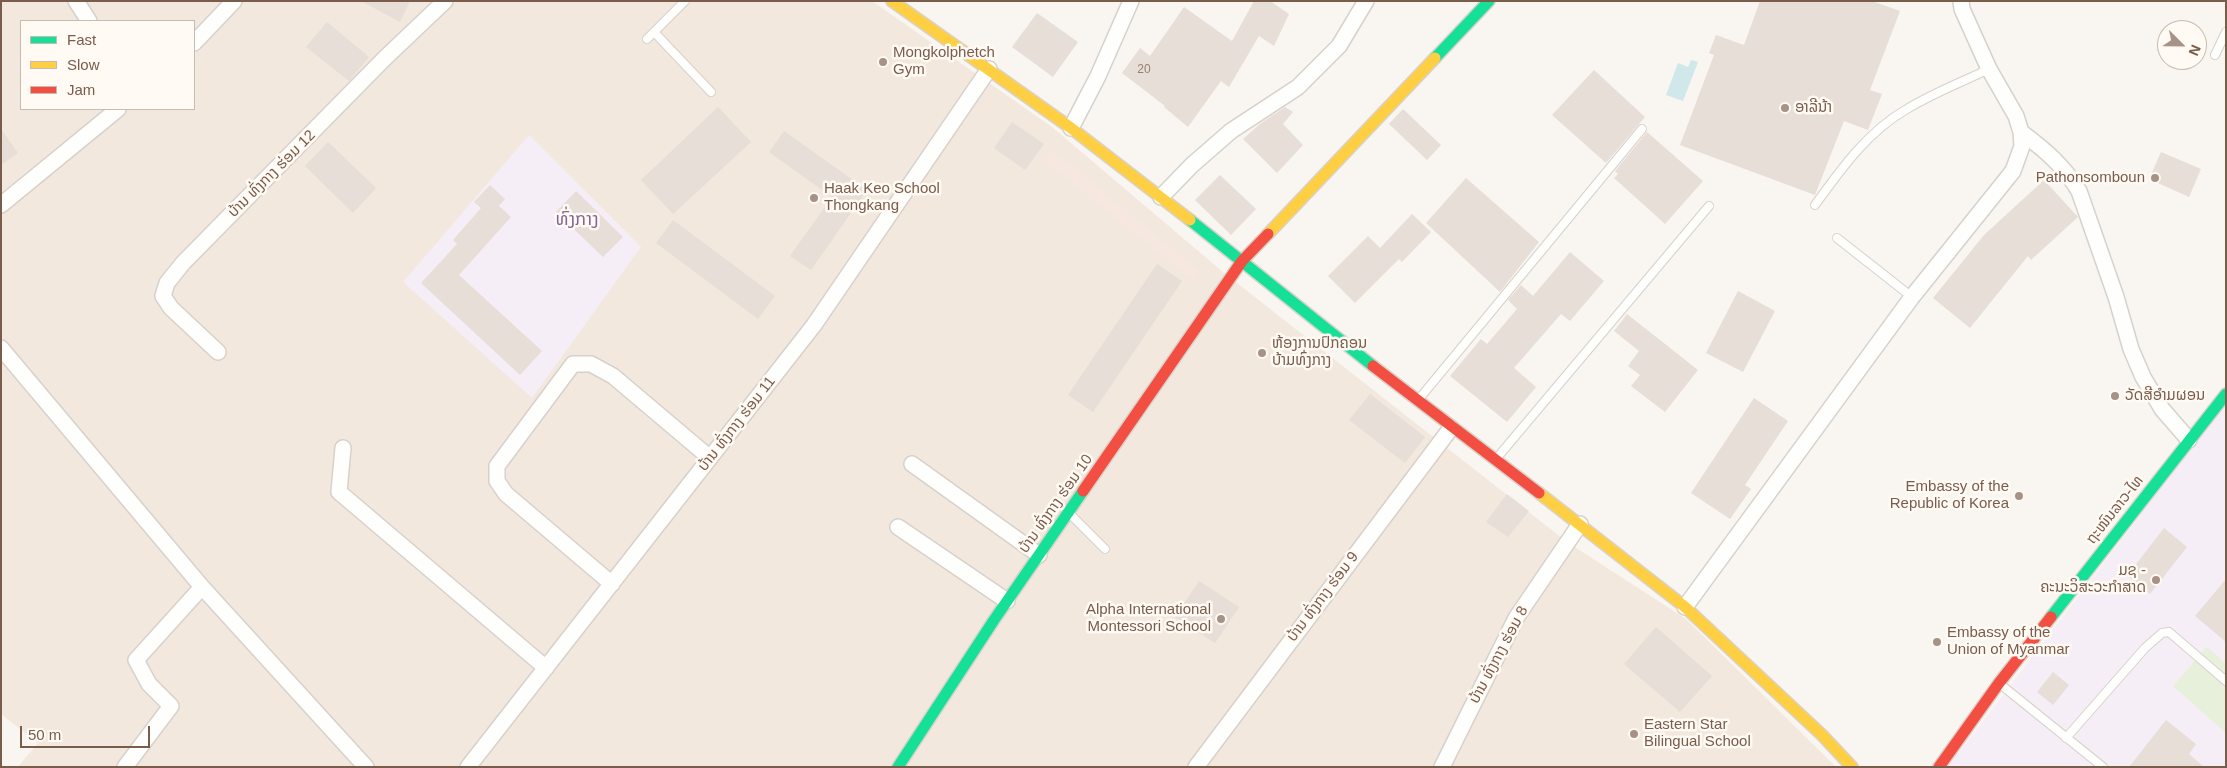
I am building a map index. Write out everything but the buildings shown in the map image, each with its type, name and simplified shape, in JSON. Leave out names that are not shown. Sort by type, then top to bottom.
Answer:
[{"type":"street","points":[[76,1],[89,20]]},
{"type":"street","points":[[195,42],[234,1]]},
{"type":"street","name":"ບ້ານ ທົ່ງກາງ ຮ່ອມ 12","points":[[218,352],[171,308],[163,296],[167,283],[183,263],[385,58],[445,1]]},
{"type":"street","points":[[892,1],[1071,128],[1161,197],[1450,428],[1580,524],[1685,606],[1815,729],[1852,767]]},
{"type":"street","points":[[1071,128],[1098,76],[1131,1]]},
{"type":"street","points":[[1161,197],[1192,165],[1231,131],[1298,87],[1339,46],[1366,1]]},
{"type":"street","name":"ບ້ານ ທົ່ງກາງ ຮ່ອມ 10","points":[[898,767],[1007,601],[1242,262],[1489,1]]},
{"type":"street","points":[[1685,606],[1912,297],[2013,171],[2021,152],[2021,132],[2016,116],[1989,69],[1962,9],[1961,1]]},
{"type":"street","name":"ບ້ານ ທົ່ງກາງ ຮ່ອມ 11","points":[[468,767],[814,325],[989,69]]},
{"type":"street","points":[[1,205],[117,110]]},
{"type":"street","points":[[2021,132],[2049,153],[2071,177],[2079,191],[2116,297],[2131,349],[2162,409],[2189,440]]},
{"type":"street","points":[[1,348],[202,587],[366,767]]},
{"type":"street","points":[[612,584],[506,494],[497,481],[497,466],[573,364],[591,364],[613,376],[710,458]]},
{"type":"street","name":"ຖະໜົນລາວ-ໄທ","points":[[1939,767],[1999,682],[2226,394]]},
{"type":"street","name":"ບ້ານ ທົ່ງກາງ ຮ່ອມ 9","points":[[1196,767],[1450,428]]},
{"type":"street","points":[[343,448],[339,492],[546,668]]},
{"type":"street","points":[[912,464],[1038,556]]},
{"type":"street","name":"ບ້ານ ທົ່ງກາງ ຮ່ອມ 8","points":[[1442,767],[1516,618],[1580,524]]},
{"type":"street","points":[[898,527],[1007,601]]},
{"type":"street","points":[[125,767],[171,706],[149,684],[136,660],[202,587]]},
{"type":"lane","points":[[647,39],[685,1]]},
{"type":"lane","points":[[654,32],[711,92]]},
{"type":"lane","points":[[2215,55],[2226,32]]},
{"type":"lane","points":[[1816,205],[1850,157],[1887,123],[1906,109],[1989,69]]},
{"type":"lane","points":[[1417,401],[1642,129]]},
{"type":"lane","points":[[1494,460],[1709,206]]},
{"type":"lane","points":[[1837,238],[1912,297]]},
{"type":"lane","points":[[1068,513],[1105,549]]},
{"type":"lane","points":[[2066,738],[2145,648],[2162,633],[2169,632],[2226,681]]},
{"type":"lane","points":[[1999,682],[2102,767]]},
{"type":"shaded area","points":[[1,1],[872,1],[1052,127],[1223,272],[1567,542],[1686,619],[1836,767],[18,767],[38,743],[1,714]]},
{"type":"shaded area","points":[[529,135],[641,247],[532,398],[403,282]]},
{"type":"shaded area","points":[[1052,149],[1199,271],[1193,280],[1043,160]]},
{"type":"shaded area","name":"ມຊ - ຄະນະວິສະວະກຳສາດ","points":[[2226,403],[2226,767],[1948,767]]},
{"type":"green space","points":[[2207,647],[2226,664],[2226,733],[2173,686]]},
{"type":"water","points":[[1691,60],[1698,62],[1683,101],[1666,95],[1678,63],[1688,67]]},
{"type":"traffic: fast","points":[[1435,58],[1489,1]]},
{"type":"traffic: fast","points":[[1190,220],[1373,366]]},
{"type":"traffic: fast","points":[[2051,617],[2226,394]]},
{"type":"traffic: fast","points":[[898,767],[994,620],[1083,491]]},
{"type":"traffic: slow","points":[[892,1],[1071,128],[1190,220]]},
{"type":"traffic: slow","points":[[1268,234],[1435,58]]},
{"type":"traffic: slow","points":[[1539,493],[1685,607],[1822,735],[1852,767]]},
{"type":"traffic: jam","points":[[1083,491],[1242,261],[1268,234]]},
{"type":"traffic: jam","points":[[1373,366],[1539,493]]},
{"type":"traffic: jam","points":[[1939,767],[1999,683],[2051,617]]},
{"type":"place","name":"Mongkolphetch Gym","points":[[883,62]]},
{"type":"place","name":"ອາລີນ້າ","points":[[1785,108]]},
{"type":"place","name":"Pathonsomboun","points":[[2155,178]]},
{"type":"place","name":"Haak Keo School Thongkang","points":[[814,198]]},
{"type":"place","name":"ຫ້ອງການປົກຄອນ ບ້າມທົ່ງກາງ","points":[[1262,353]]},
{"type":"place","name":"ວັດສີອຳມຜອນ","points":[[2115,396]]},
{"type":"place","name":"Embassy of the Republic of Korea","points":[[2019,496]]},
{"type":"place","name":"ມຊ - ຄະນະວິສະວະກຳສາດ","points":[[2156,580]]},
{"type":"place","name":"Alpha International Montessori School","points":[[1221,619]]},
{"type":"place","name":"Embassy of the Union of Myanmar","points":[[1937,642]]},
{"type":"place","name":"Eastern Star Bilingual School","points":[[1634,734]]},
{"type":"district","name":"ທົ່ງກາງ","points":[[577,220]]}]
